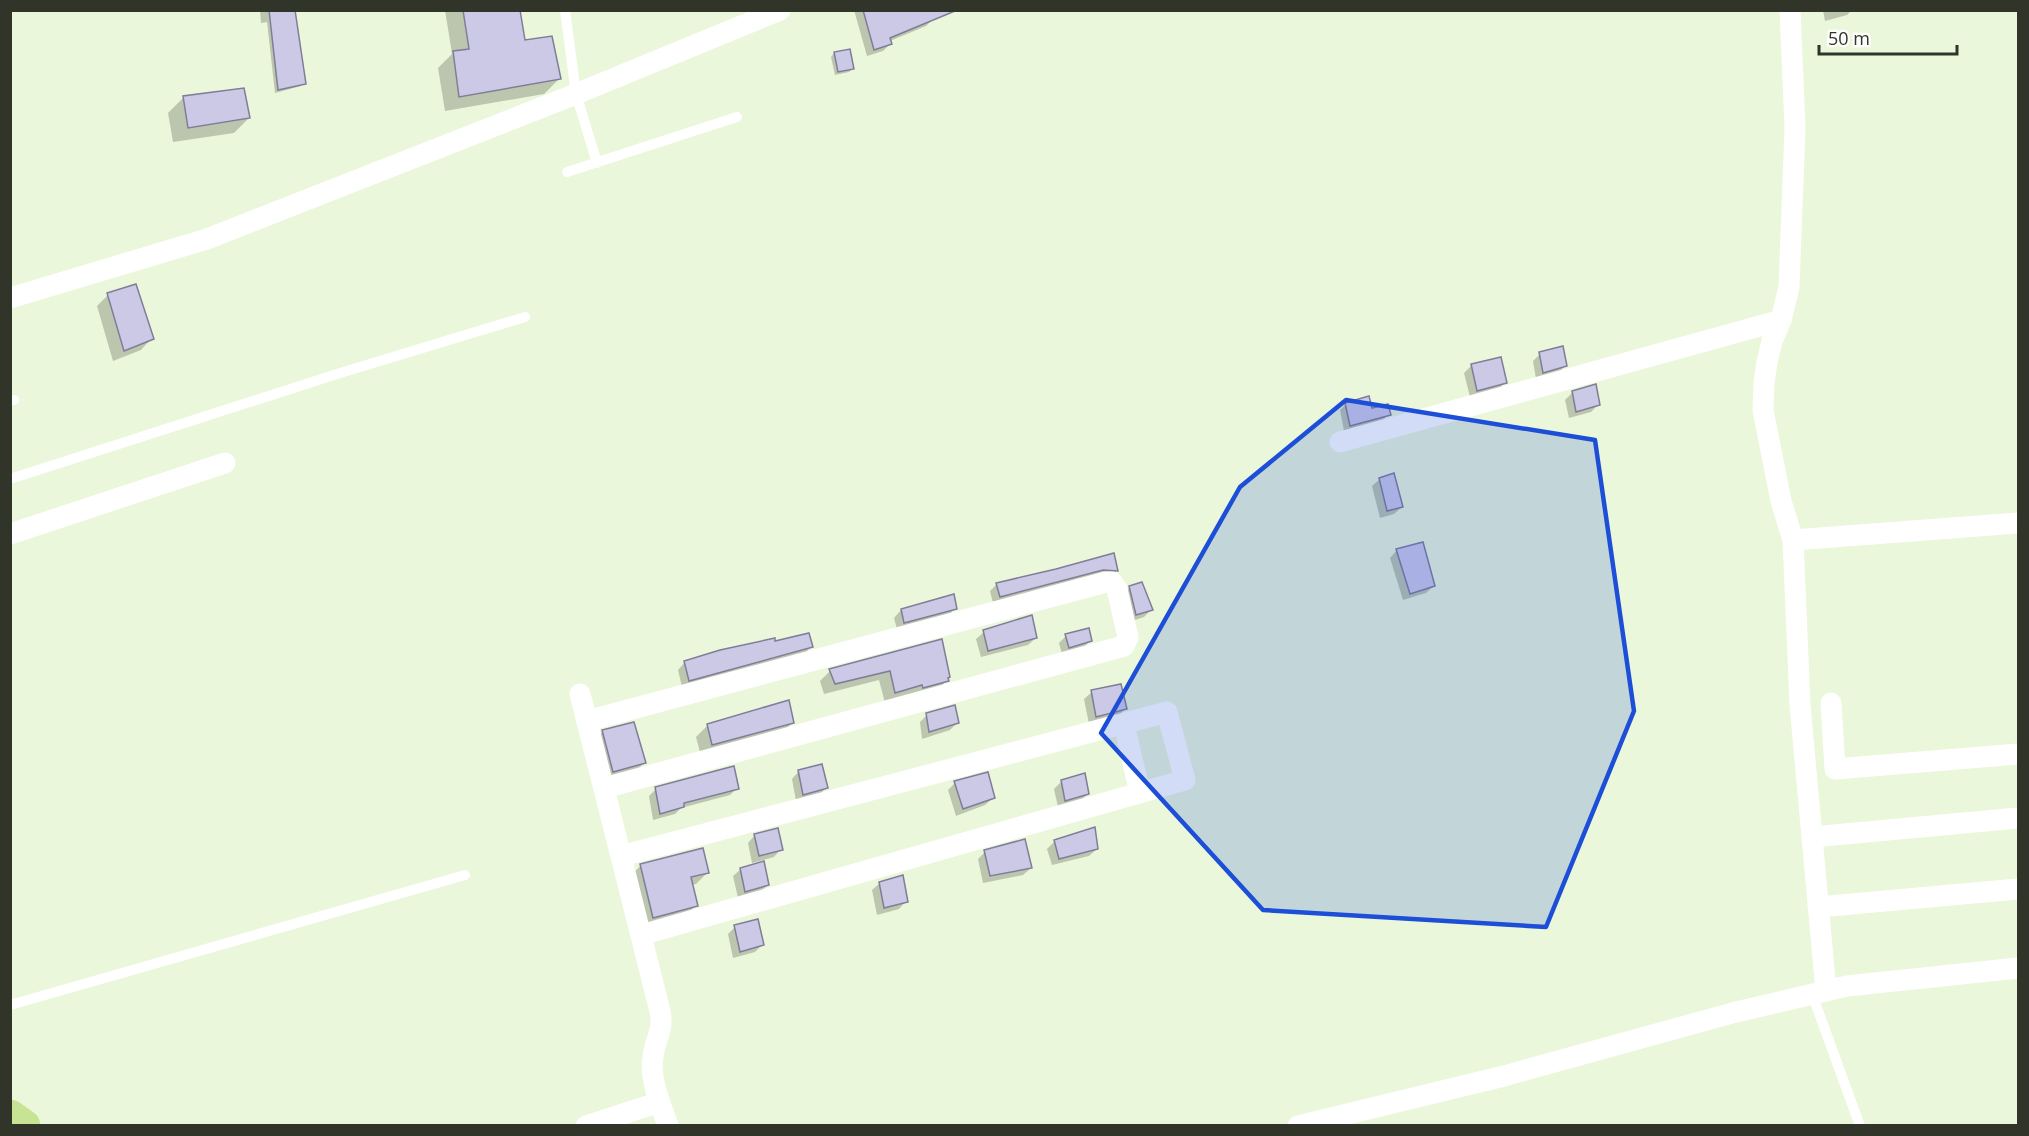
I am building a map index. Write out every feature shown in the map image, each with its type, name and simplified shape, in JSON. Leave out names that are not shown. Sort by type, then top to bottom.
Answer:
[{"type":"highway","points":[[10,1116],[24,1125]]},
{"type":"street","points":[[10,298],[207,239],[576,94],[780,10]]},
{"type":"street","points":[[1790,10],[1795,128],[1789,287],[1767,362],[1764,410],[1781,501],[1793,540],[1800,705],[1818,908],[1819,992]]},
{"type":"street","points":[[1340,442],[1781,320]]},
{"type":"street","points":[[10,534],[225,463]]},
{"type":"street","points":[[1793,540],[2019,523]]},
{"type":"street","points":[[587,721],[1106,582],[1112,582],[1117,589],[1128,637],[1124,646],[604,788]]},
{"type":"street","points":[[580,694],[662,1024],[653,1054],[652,1067],[668,1125]]},
{"type":"street","points":[[1831,703],[1835,769],[2019,754]]},
{"type":"street","points":[[621,856],[1167,712],[1185,780],[641,934]]},
{"type":"street","points":[[1124,724],[1140,793]]},
{"type":"street","points":[[1812,837],[2019,818]]},
{"type":"street","points":[[1818,908],[2019,889]]},
{"type":"street","points":[[1298,1125],[1504,1076],[1736,1012],[1819,992],[1847,986],[2019,968]]},
{"type":"street","points":[[586,1125],[660,1102]]},
{"type":"lane","points":[[565,10],[576,94],[597,163]]},
{"type":"lane","points":[[567,172],[737,117]]},
{"type":"lane","points":[[10,479],[337,374],[525,317]]},
{"type":"lane","points":[[10,1005],[465,875]]},
{"type":"lane","points":[[1819,992],[1860,1125]]},
{"type":"highlighted area","points":[[1346,400],[1595,440],[1634,711],[1546,927],[1263,910],[1101,733],[1240,487]]},
{"type":"building","points":[[269,10],[295,10],[306,84],[278,90]]},
{"type":"building","points":[[463,10],[520,10],[525,40],[552,36],[561,79],[459,97],[453,51],[469,49]]},
{"type":"building","points":[[863,10],[955,11],[890,38],[892,44],[874,50]]},
{"type":"building","points":[[850,49],[854,69],[838,72],[834,52]]},
{"type":"building","points":[[244,88],[250,118],[188,128],[183,96]]},
{"type":"building","points":[[136,284],[154,339],[124,351],[107,293]]},
{"type":"building","points":[[1563,346],[1567,366],[1543,373],[1539,352]]},
{"type":"building","points":[[1501,357],[1507,383],[1477,391],[1471,364]]},
{"type":"building","points":[[1596,384],[1600,405],[1576,412],[1572,391]]},
{"type":"building","points":[[1369,396],[1372,408],[1388,404],[1391,415],[1350,426],[1345,403]]},
{"type":"building","points":[[1394,473],[1403,507],[1387,511],[1379,478]]},
{"type":"building","points":[[1423,542],[1435,586],[1410,594],[1396,549]]},
{"type":"building","points":[[1114,553],[1118,571],[1103,570],[1000,597],[996,583]]},
{"type":"building","points":[[1142,582],[1153,610],[1136,615],[1129,586]]},
{"type":"building","points":[[954,594],[957,609],[904,623],[901,609]]},
{"type":"building","points":[[1032,615],[1037,638],[988,651],[983,630]]},
{"type":"building","points":[[1089,628],[1092,641],[1069,648],[1065,634]]},
{"type":"building","points":[[809,633],[813,647],[689,681],[684,661],[720,650]]},
{"type":"building","points":[[942,639],[949,681],[923,688],[922,685],[895,693],[890,671],[835,684],[829,669]]},
{"type":"building","points":[[1121,684],[1127,709],[1096,717],[1091,690]]},
{"type":"building","points":[[789,700],[794,723],[712,745],[707,724]]},
{"type":"building","points":[[955,705],[959,723],[929,732],[926,713]]},
{"type":"building","points":[[634,722],[646,763],[613,772],[602,730]]},
{"type":"building","points":[[822,764],[828,788],[803,795],[798,770]]},
{"type":"building","points":[[734,766],[739,789],[684,803],[684,807],[660,814],[655,787]]},
{"type":"building","points":[[988,772],[995,798],[963,809],[954,781]]},
{"type":"building","points":[[1085,773],[1089,794],[1065,801],[1061,780]]},
{"type":"building","points":[[1095,827],[1098,849],[1059,859],[1054,840]]},
{"type":"building","points":[[778,828],[783,850],[759,856],[754,834]]},
{"type":"building","points":[[1025,839],[1032,868],[990,876],[984,850]]},
{"type":"building","points":[[703,848],[709,873],[691,877],[698,906],[653,918],[640,864]]},
{"type":"building","points":[[764,861],[769,885],[745,892],[740,868]]},
{"type":"building","points":[[903,875],[908,902],[884,908],[879,882]]},
{"type":"building","points":[[758,919],[764,945],[740,952],[734,925]]}]
